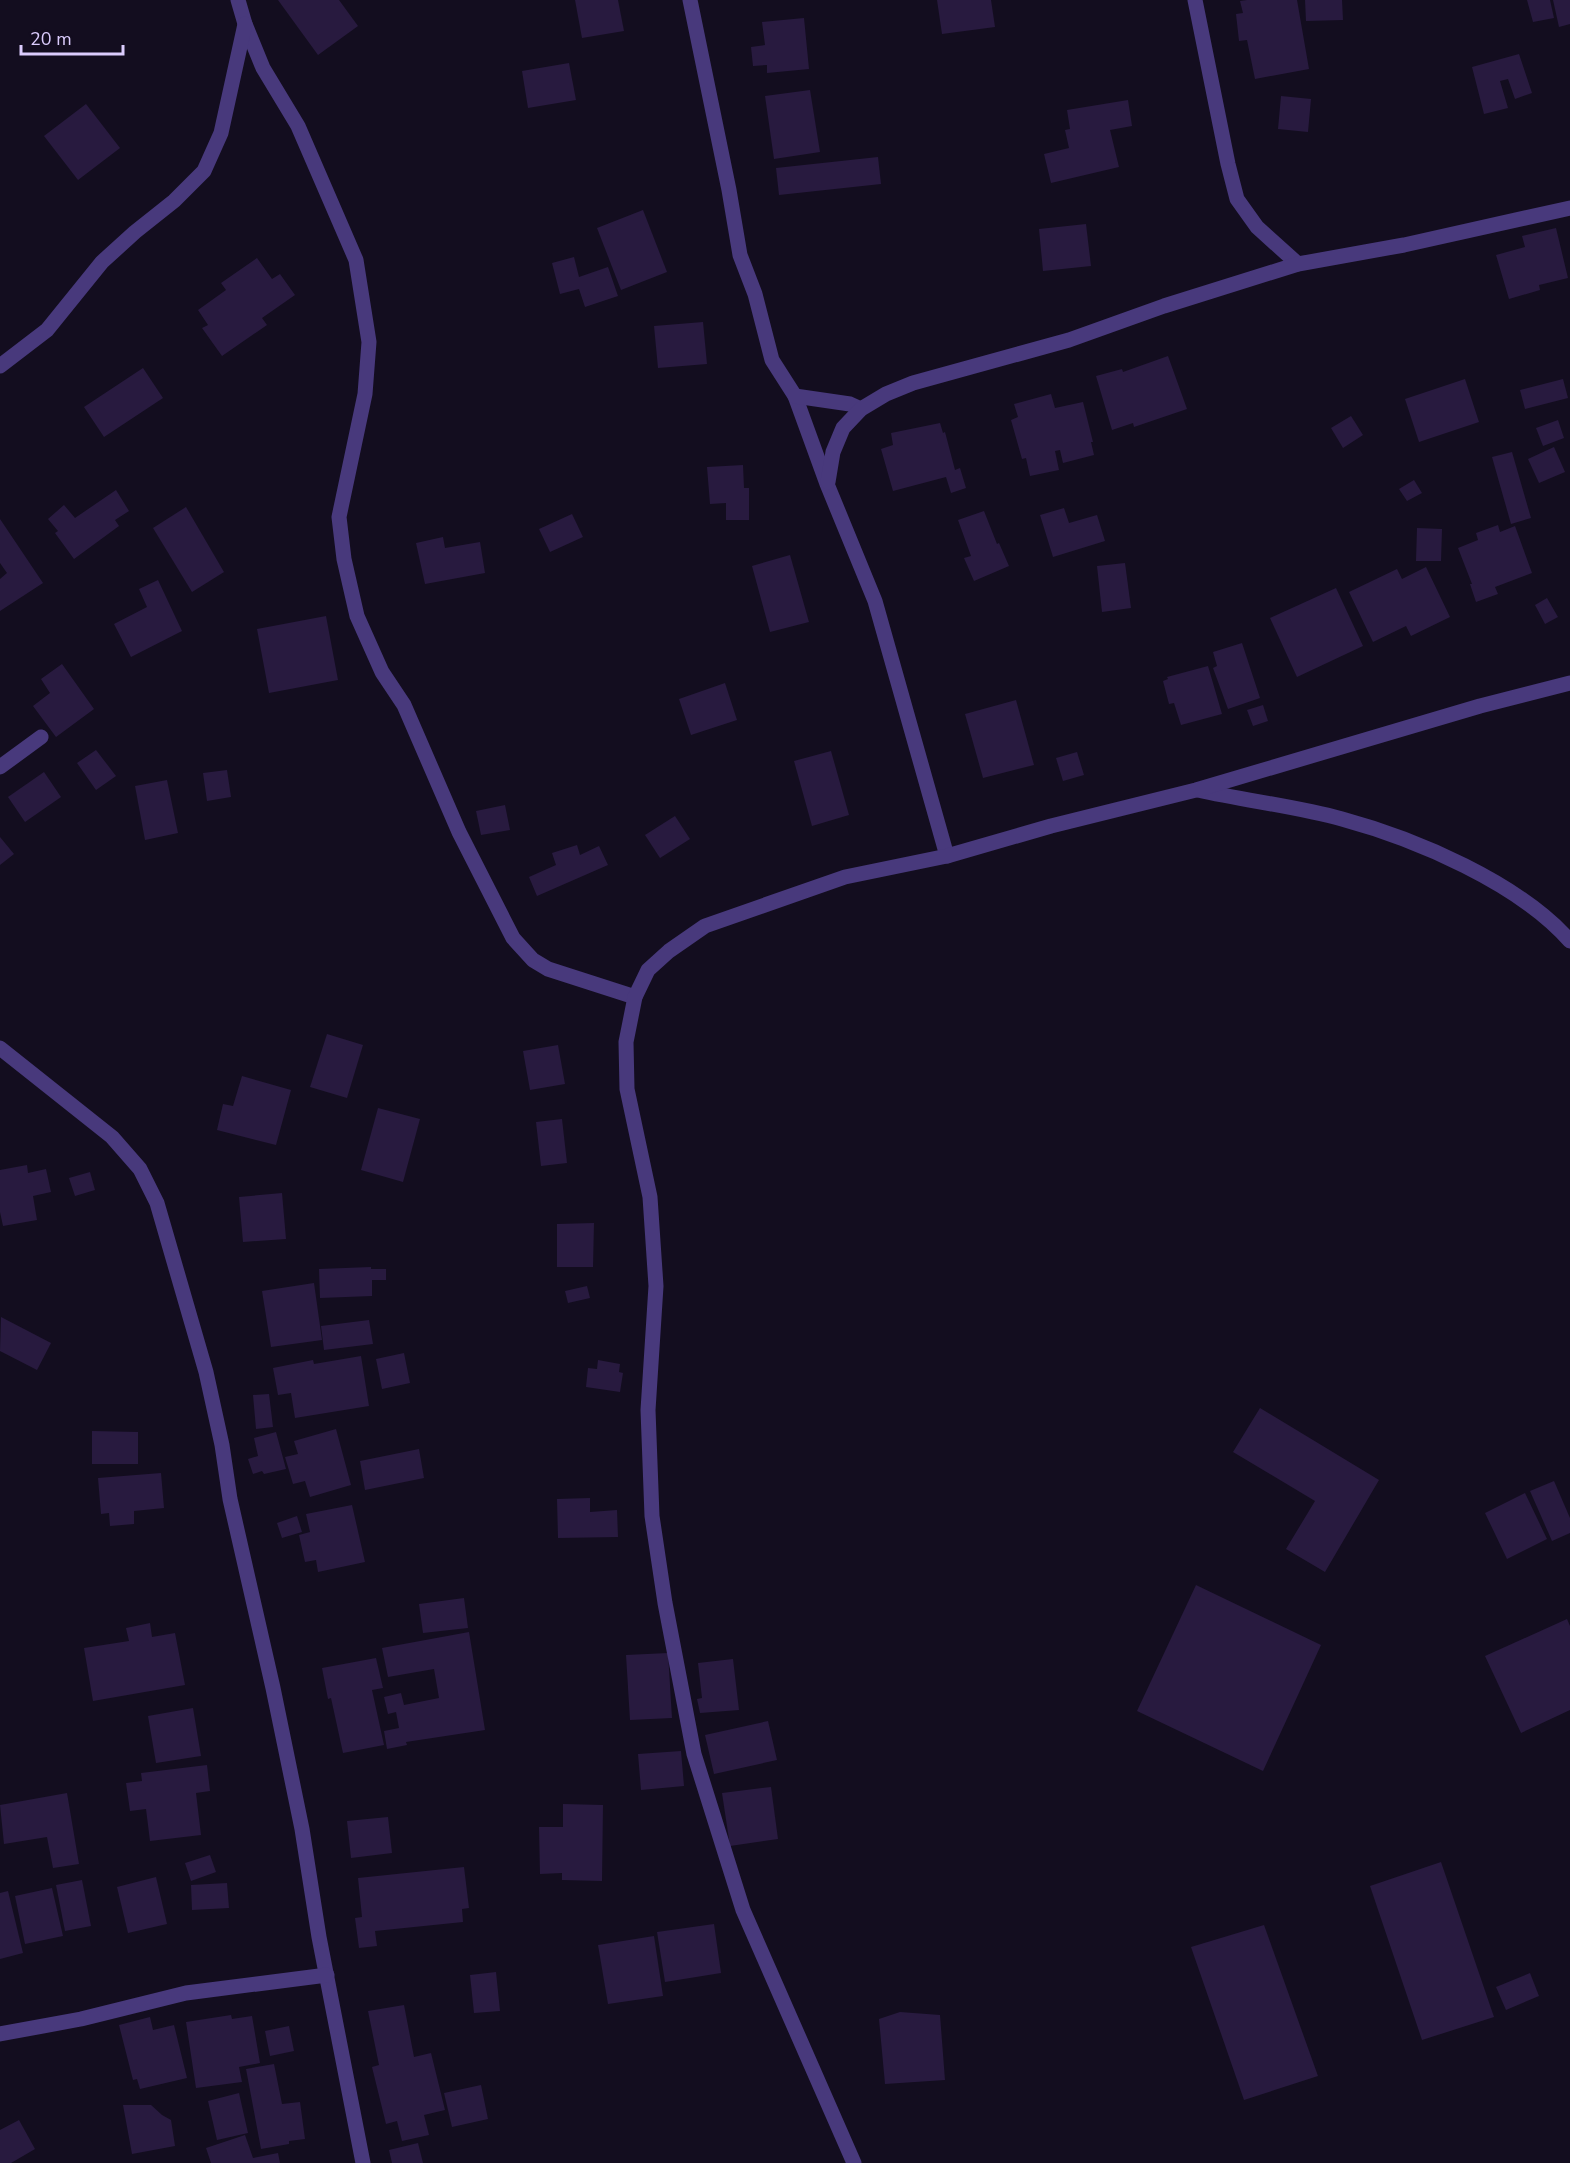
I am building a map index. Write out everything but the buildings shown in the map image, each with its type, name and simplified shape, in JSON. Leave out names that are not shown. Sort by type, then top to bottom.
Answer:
[{"type":"street","points":[[238,0],[263,68],[298,126],[356,260],[369,342],[365,394],[339,517],[344,559],[357,616],[382,672],[404,705],[459,832],[513,938],[533,960],[548,969],[635,997]]},
{"type":"street","points":[[690,0],[729,189],[740,255],[755,294],[771,360],[795,396],[874,601],[947,856]]},
{"type":"street","points":[[1195,0],[1237,199],[1257,227],[1298,264]]},
{"type":"street","points":[[0,366],[47,330],[102,262],[174,201],[204,171],[221,133],[245,24]]},
{"type":"street","points":[[827,484],[837,441],[843,428],[861,409],[886,394],[913,383],[1069,340],[1164,306],[1298,264],[1570,208]]},
{"type":"street","points":[[795,396],[850,404],[861,409]]},
{"type":"street","points":[[854,2163],[742,1910],[694,1754],[665,1603],[652,1516],[648,1410],[656,1286],[650,1197],[627,1089],[626,1042],[635,997],[648,970],[669,951],[705,926],[845,877],[947,856],[1051,826],[1196,790],[1480,706],[1570,683]]},
{"type":"street","points":[[0,767],[41,737]]},
{"type":"street","points":[[1196,790],[1342,819],[1427,849],[1493,882],[1556,925],[1570,940]]},
{"type":"street","points":[[0,1048],[112,1137],[140,1169],[157,1203],[206,1372],[222,1445],[230,1499],[302,1829],[363,2163]]},
{"type":"street","points":[[0,2034],[81,2019],[186,1993],[327,1975]]}]
